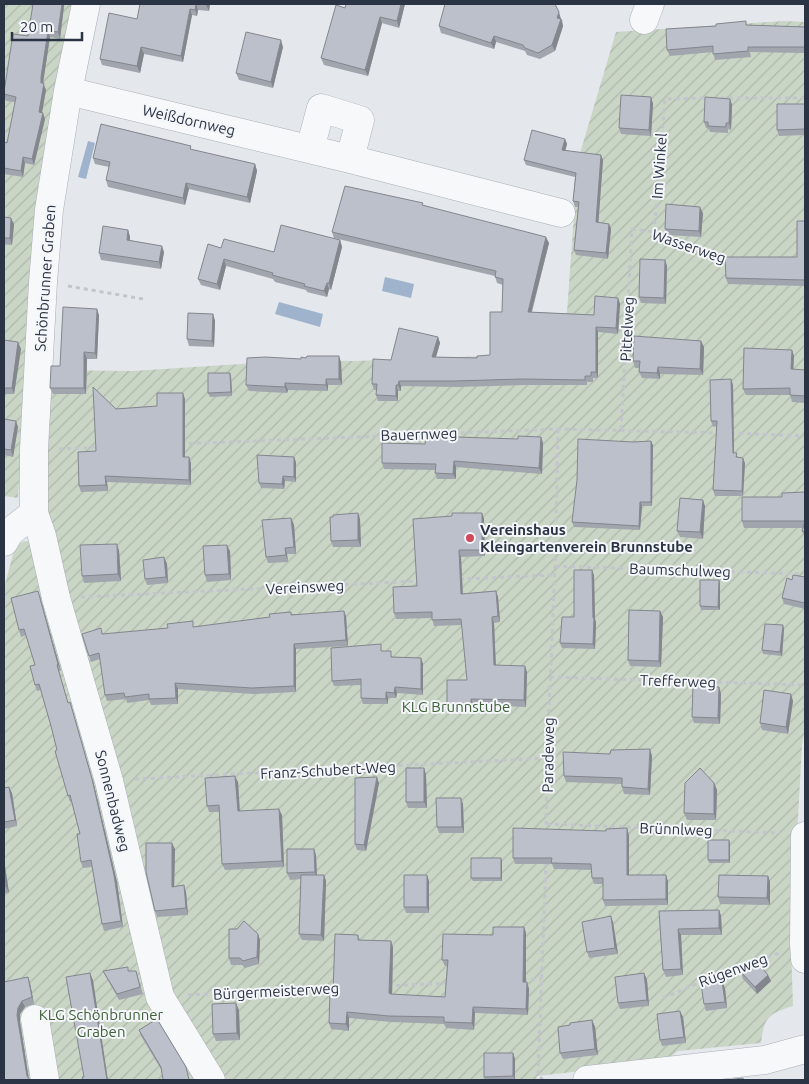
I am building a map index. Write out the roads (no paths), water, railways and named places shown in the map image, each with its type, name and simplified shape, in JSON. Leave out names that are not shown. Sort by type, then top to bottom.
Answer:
[{"type":"street","name":"Schönbrunner Graben","points":[[34,513],[34,450],[43,282],[54,175],[68,91],[86,4]]},
{"type":"street","name":"Weißdornweg","points":[[68,91],[310,149],[561,213]]},
{"type":"street","points":[[310,149],[321,108],[360,120],[350,159]]},
{"type":"street","points":[[4,542],[10,532],[34,513]]},
{"type":"street","name":"Sonnenbadweg","points":[[34,513],[42,536],[56,598],[109,781],[160,997],[210,1080]]},
{"type":"street","points":[[796,835],[804,952]]},
{"type":"street","points":[[36,1019],[45,1080]]},
{"type":"street","points":[[587,1080],[765,1060],[805,1049]]},
{"type":"water","points":[[88,141],[95,143],[86,179],[78,177]]},
{"type":"water","points":[[385,277],[414,284],[411,298],[382,291]]},
{"type":"water","points":[[279,302],[323,314],[320,327],[275,314]]},
{"type":"place","name":"Vereinshaus Kleingartenverein Brunnstube","points":[[470,538]]},
{"type":"park label","name":"KLG Brunnstube","points":[[456,706]]},
{"type":"park label","name":"KLG Schönbrunner Graben","points":[[101,1022]]}]
